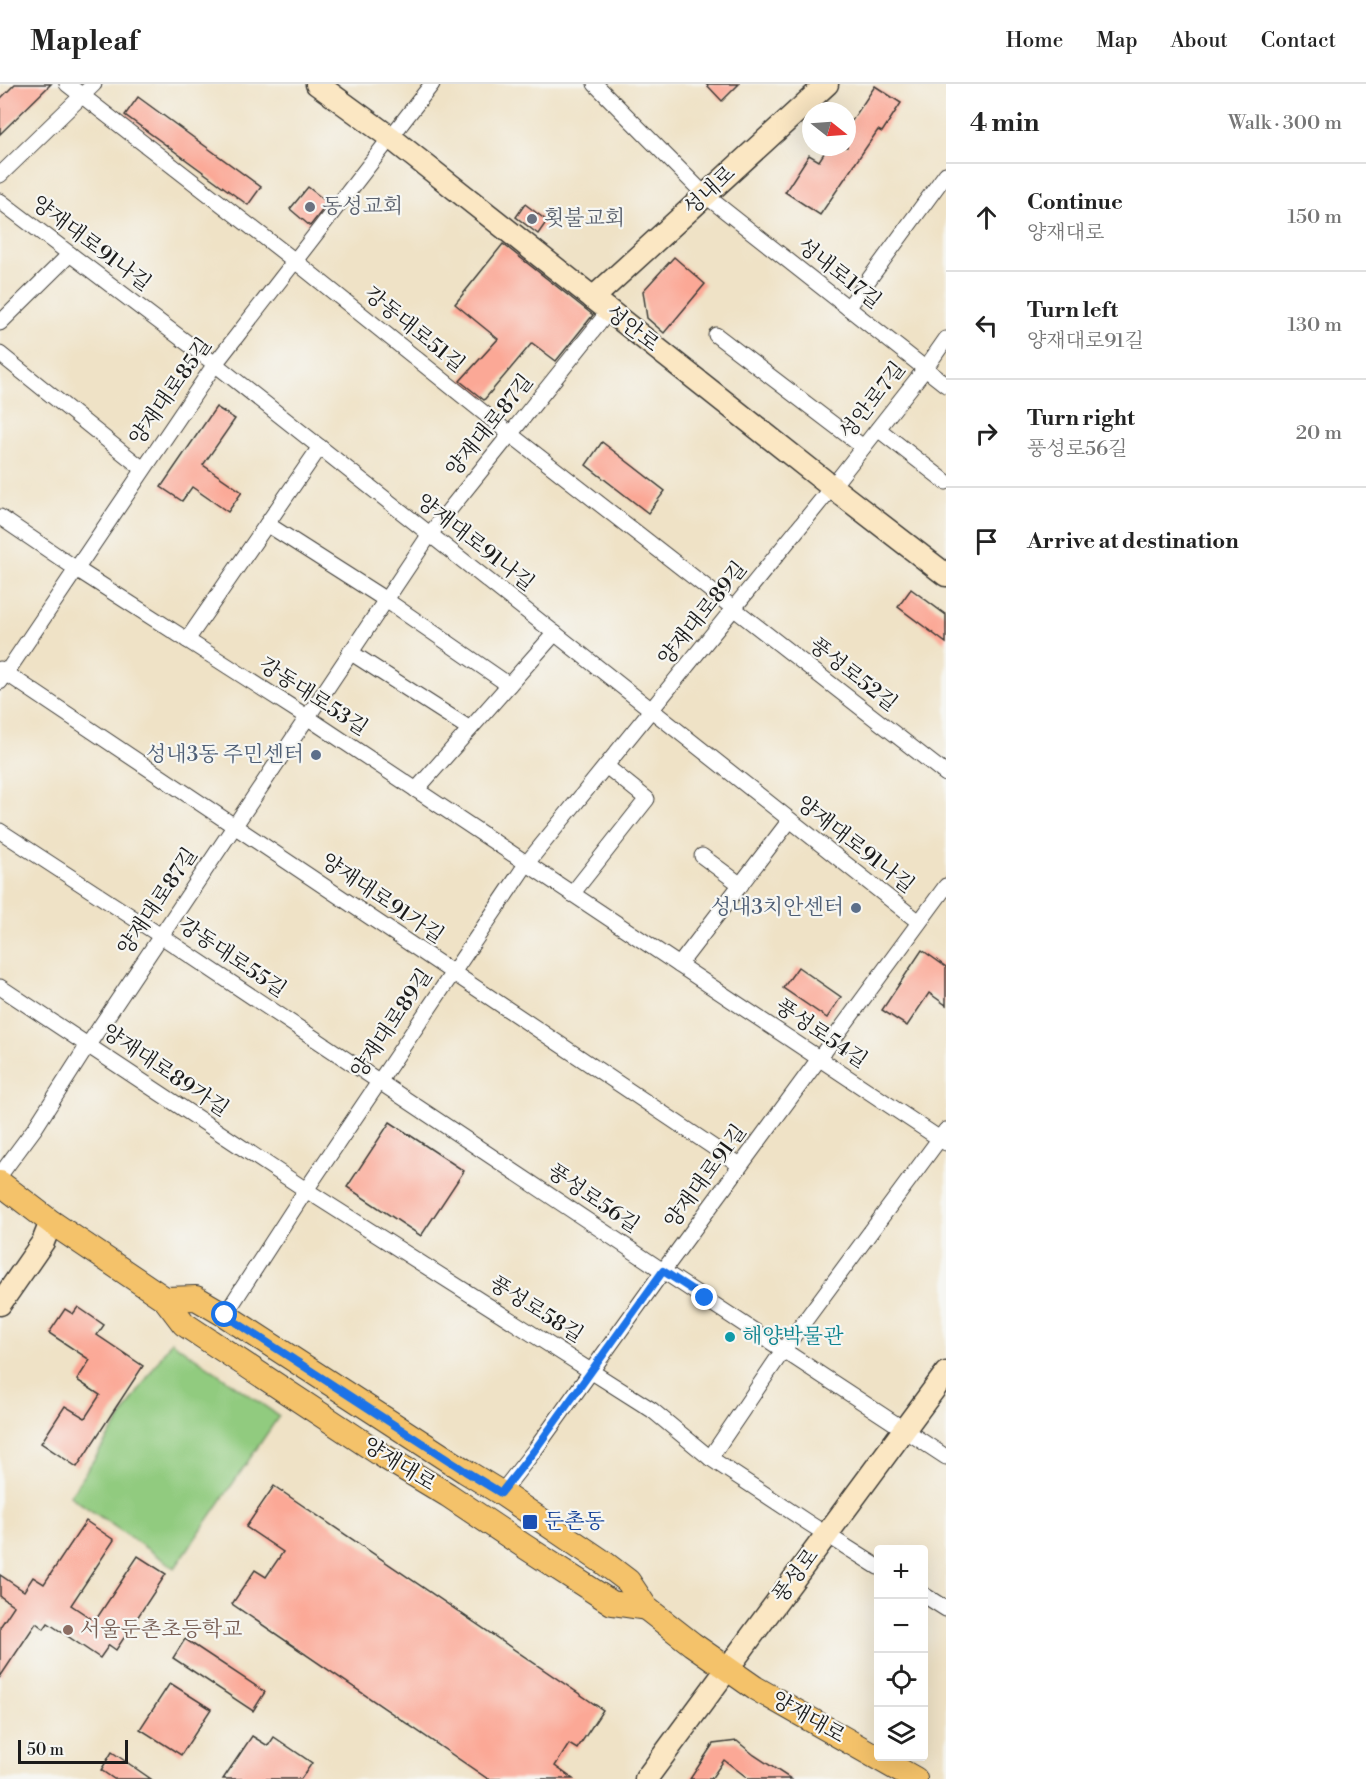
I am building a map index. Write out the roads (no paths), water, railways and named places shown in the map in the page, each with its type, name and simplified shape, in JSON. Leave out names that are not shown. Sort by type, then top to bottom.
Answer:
[{"type":"main road","name":"양재대로","points":[[0,1183],[51,1222],[165,1299],[184,1324],[385,1457],[448,1495],[612,1603],[646,1608]]},
{"type":"main road","name":"양재대로","points":[[165,1299],[196,1298],[225,1315],[501,1493],[603,1562],[628,1581],[646,1608],[692,1644],[755,1688],[915,1779]]},
{"type":"street","name":"강동대로51길","points":[[67,84],[295,261],[510,434],[734,609]]},
{"type":"street","points":[[0,176],[94,84]]},
{"type":"street","name":"성안로","points":[[317,84],[391,138],[946,576]]},
{"type":"street","name":"양재대로85길","points":[[2,674],[215,364],[432,84]]},
{"type":"street","name":"성내로17길","points":[[595,84],[705,195],[946,385]]},
{"type":"street","name":"성내로","points":[[601,304],[705,195],[826,84]]},
{"type":"street","points":[[848,308],[946,174]]},
{"type":"street","name":"양재대로91나길","points":[[0,201],[215,364],[919,922]]},
{"type":"street","points":[[0,323],[70,254]]},
{"type":"street","name":"양재대로87길","points":[[0,1175],[35,1128],[88,1045],[430,534],[510,434],[601,304]]},
{"type":"street","points":[[716,335],[864,447]]},
{"type":"street","name":"성안로7길","points":[[832,487],[946,339]]},
{"type":"street","points":[[0,354],[143,469]]},
{"type":"street","points":[[878,429],[946,482]]},
{"type":"street","points":[[187,640],[320,447]]},
{"type":"street","name":"양재대로89길","points":[[225,1315],[306,1190],[527,863],[832,487]]},
{"type":"street","name":"강동대로53길","points":[[0,517],[527,863]]},
{"type":"street","points":[[267,524],[386,600],[509,685]]},
{"type":"street","name":"풍성로52길","points":[[734,609],[946,774]]},
{"type":"street","points":[[416,790],[555,633]]},
{"type":"street","points":[[350,652],[470,729]]},
{"type":"street","name":"양재대로91가길","points":[[2,674],[234,826],[740,1165]]},
{"type":"street","points":[[572,894],[647,799],[606,766]]},
{"type":"street","points":[[679,965],[790,820]]},
{"type":"street","name":"강동대로55길","points":[[0,831],[379,1082]]},
{"type":"street","points":[[702,856],[741,885]]},
{"type":"street","name":"풍성로54길","points":[[527,863],[819,1058],[944,1137]]},
{"type":"street","name":"양재대로91길","points":[[501,1493],[946,886]]},
{"type":"street","name":"양재대로89가길","points":[[0,987],[306,1190]]},
{"type":"street","name":"풍성로56길","points":[[379,1082],[946,1457]]},
{"type":"street","points":[[710,1458],[784,1349],[944,1137]]},
{"type":"street","name":"풍성로58길","points":[[306,1190],[652,1410],[710,1458],[874,1564]]},
{"type":"street","points":[[0,1304],[43,1242],[51,1222]]},
{"type":"street","name":"풍성로","points":[[646,1779],[946,1373]]},
{"type":"street","points":[[928,1598],[946,1609]]},
{"type":"place","name":"동성교회","points":[[310,207]]},
{"type":"place","name":"횟불교회","points":[[532,219]]},
{"type":"place","name":"성내3동 주민센터","points":[[316,755]]},
{"type":"place","name":"성내3치안센터","points":[[856,908]]},
{"type":"place","name":"해양박물관","points":[[730,1337]]},
{"type":"place","name":"둔촌동","points":[[530,1522]]},
{"type":"place","name":"서울둔촌초등학교","points":[[68,1630]]}]
